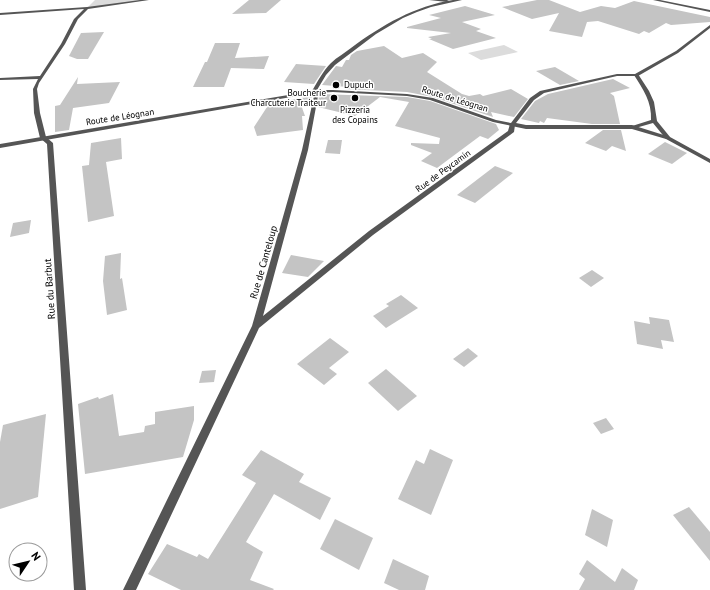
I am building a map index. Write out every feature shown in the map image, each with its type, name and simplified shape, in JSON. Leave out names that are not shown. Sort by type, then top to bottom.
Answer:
[{"type":"street","points":[[0,14],[87,8],[148,0]]},
{"type":"street","points":[[431,0],[447,1]]},
{"type":"street","name":"Rue de Canteloup","points":[[129,590],[256,326],[305,150],[316,96],[314,92],[330,66],[373,33],[398,19],[447,1],[460,0]]},
{"type":"street","points":[[655,0],[710,12]]},
{"type":"street","name":"Rue du Barbut","points":[[80,590],[50,143],[43,138],[37,113],[35,89],[41,77],[63,44],[76,19],[87,8]]},
{"type":"street","points":[[654,121],[632,127],[526,127],[512,125],[532,99],[542,92],[617,75],[636,75],[677,52],[710,26]]},
{"type":"street","points":[[636,75],[652,100],[655,110],[654,121],[668,138]]},
{"type":"street","points":[[0,79],[41,77]]},
{"type":"street","name":"Route de Léognan","points":[[0,146],[314,92],[341,91],[407,95],[431,99],[495,121],[512,125]]},
{"type":"street","name":"Rue de Peycamin","points":[[256,326],[371,233],[511,132],[512,125]]},
{"type":"street","points":[[632,127],[668,138],[710,161]]},
{"type":"shaded area","points":[[95,0],[147,0],[87,8]]},
{"type":"shaded area","points":[[504,45],[518,52],[481,60],[468,53]]},
{"type":"building","points":[[249,0],[281,0],[266,13],[232,14]]},
{"type":"building","points":[[537,0],[549,0],[580,12],[601,6],[615,8],[634,1],[710,17],[710,22],[671,25],[666,23],[649,33],[644,31],[639,34],[598,21],[587,22],[582,37],[549,31],[559,13],[532,19],[502,7]]},
{"type":"building","points":[[465,6],[495,15],[462,22],[481,29],[476,31],[496,38],[453,49],[429,39],[432,39],[428,37],[451,33],[407,28],[441,18],[429,15]]},
{"type":"building","points":[[104,32],[88,59],[77,59],[69,56],[81,33]]},
{"type":"building","points":[[215,43],[240,43],[235,58],[269,56],[264,69],[231,68],[224,87],[193,87],[205,62],[207,62]]},
{"type":"building","points":[[384,46],[402,58],[423,53],[437,62],[427,72],[462,94],[469,96],[480,94],[483,96],[511,89],[528,99],[514,117],[491,112],[493,117],[433,97],[407,92],[344,89],[349,87],[322,85],[336,66],[342,67],[346,60],[349,60],[351,55],[357,51]]},
{"type":"building","points":[[296,64],[326,66],[314,84],[284,82]]},
{"type":"building","points":[[555,67],[579,81],[560,85],[536,71]]},
{"type":"building","points":[[78,77],[77,84],[120,82],[109,103],[73,108],[69,130],[55,132],[55,106],[60,105]]},
{"type":"building","points":[[613,79],[630,88],[610,93],[614,96],[620,124],[592,124],[547,118],[544,123],[540,121],[539,123],[521,119],[535,101],[548,94]]},
{"type":"building","points":[[319,94],[407,97],[430,101],[496,124],[499,130],[488,139],[480,136],[437,168],[421,161],[432,153],[411,145],[411,143],[439,144],[440,138],[395,126],[409,102],[380,97],[355,116],[318,107]]},
{"type":"building","points":[[312,96],[310,105],[300,102],[305,116],[302,116],[303,130],[257,136],[254,127],[269,104]]},
{"type":"building","points":[[603,130],[621,130],[626,151],[612,146],[606,151],[585,143]]},
{"type":"building","points":[[121,138],[122,159],[106,162],[114,216],[88,222],[82,166],[89,165],[91,143]]},
{"type":"building","points":[[328,140],[342,140],[340,154],[325,153]]},
{"type":"building","points":[[665,142],[687,153],[672,164],[648,154]]},
{"type":"building","points":[[495,166],[513,173],[475,203],[457,195]]},
{"type":"building","points":[[31,220],[29,233],[10,237],[13,223]]},
{"type":"building","points":[[121,253],[120,279],[122,278],[127,310],[107,315],[103,281],[105,256]]},
{"type":"building","points":[[291,255],[324,261],[308,277],[282,273]]},
{"type":"building","points":[[592,270],[604,278],[591,287],[579,278]]},
{"type":"building","points":[[401,295],[418,308],[386,328],[373,316],[389,306],[386,304]]},
{"type":"building","points":[[649,317],[669,320],[674,342],[661,340],[663,349],[637,344],[634,321],[650,324]]},
{"type":"building","points":[[330,338],[349,352],[329,368],[337,374],[324,385],[297,364]]},
{"type":"building","points":[[468,348],[478,356],[464,367],[453,359]]},
{"type":"building","points":[[386,369],[417,396],[398,411],[368,383]]},
{"type":"building","points":[[216,370],[214,382],[199,383],[202,371]]},
{"type":"building","points":[[113,394],[119,436],[144,432],[145,426],[155,424],[155,412],[194,406],[194,420],[183,457],[85,474],[78,404],[98,397],[99,399]]},
{"type":"building","points":[[46,414],[38,497],[0,509],[0,442],[3,425]]},
{"type":"building","points":[[606,418],[614,429],[601,434],[593,423]]},
{"type":"building","points":[[430,449],[453,460],[431,515],[398,499],[416,460],[424,464]]},
{"type":"building","points":[[261,450],[304,474],[299,482],[331,498],[320,520],[274,494],[246,542],[263,552],[250,580],[274,589],[181,590],[148,574],[167,544],[197,557],[199,554],[208,559],[256,483],[242,475]]},
{"type":"building","points":[[689,507],[710,532],[710,561],[673,515]]},
{"type":"building","points":[[592,509],[613,520],[607,547],[585,535]]},
{"type":"building","points":[[335,519],[373,538],[359,570],[320,549]]},
{"type":"building","points":[[393,559],[429,576],[425,590],[399,590],[384,583]]},
{"type":"building","points":[[587,560],[615,582],[622,568],[638,580],[634,590],[579,590],[585,579],[579,574]]},
{"type":"place","name":"Dupuch","points":[[336,85]]},
{"type":"place","name":"Boucherie Charcuterie Traiteur","points":[[334,98]]},
{"type":"place","name":"Pizzeria des Copains","points":[[355,98]]}]
